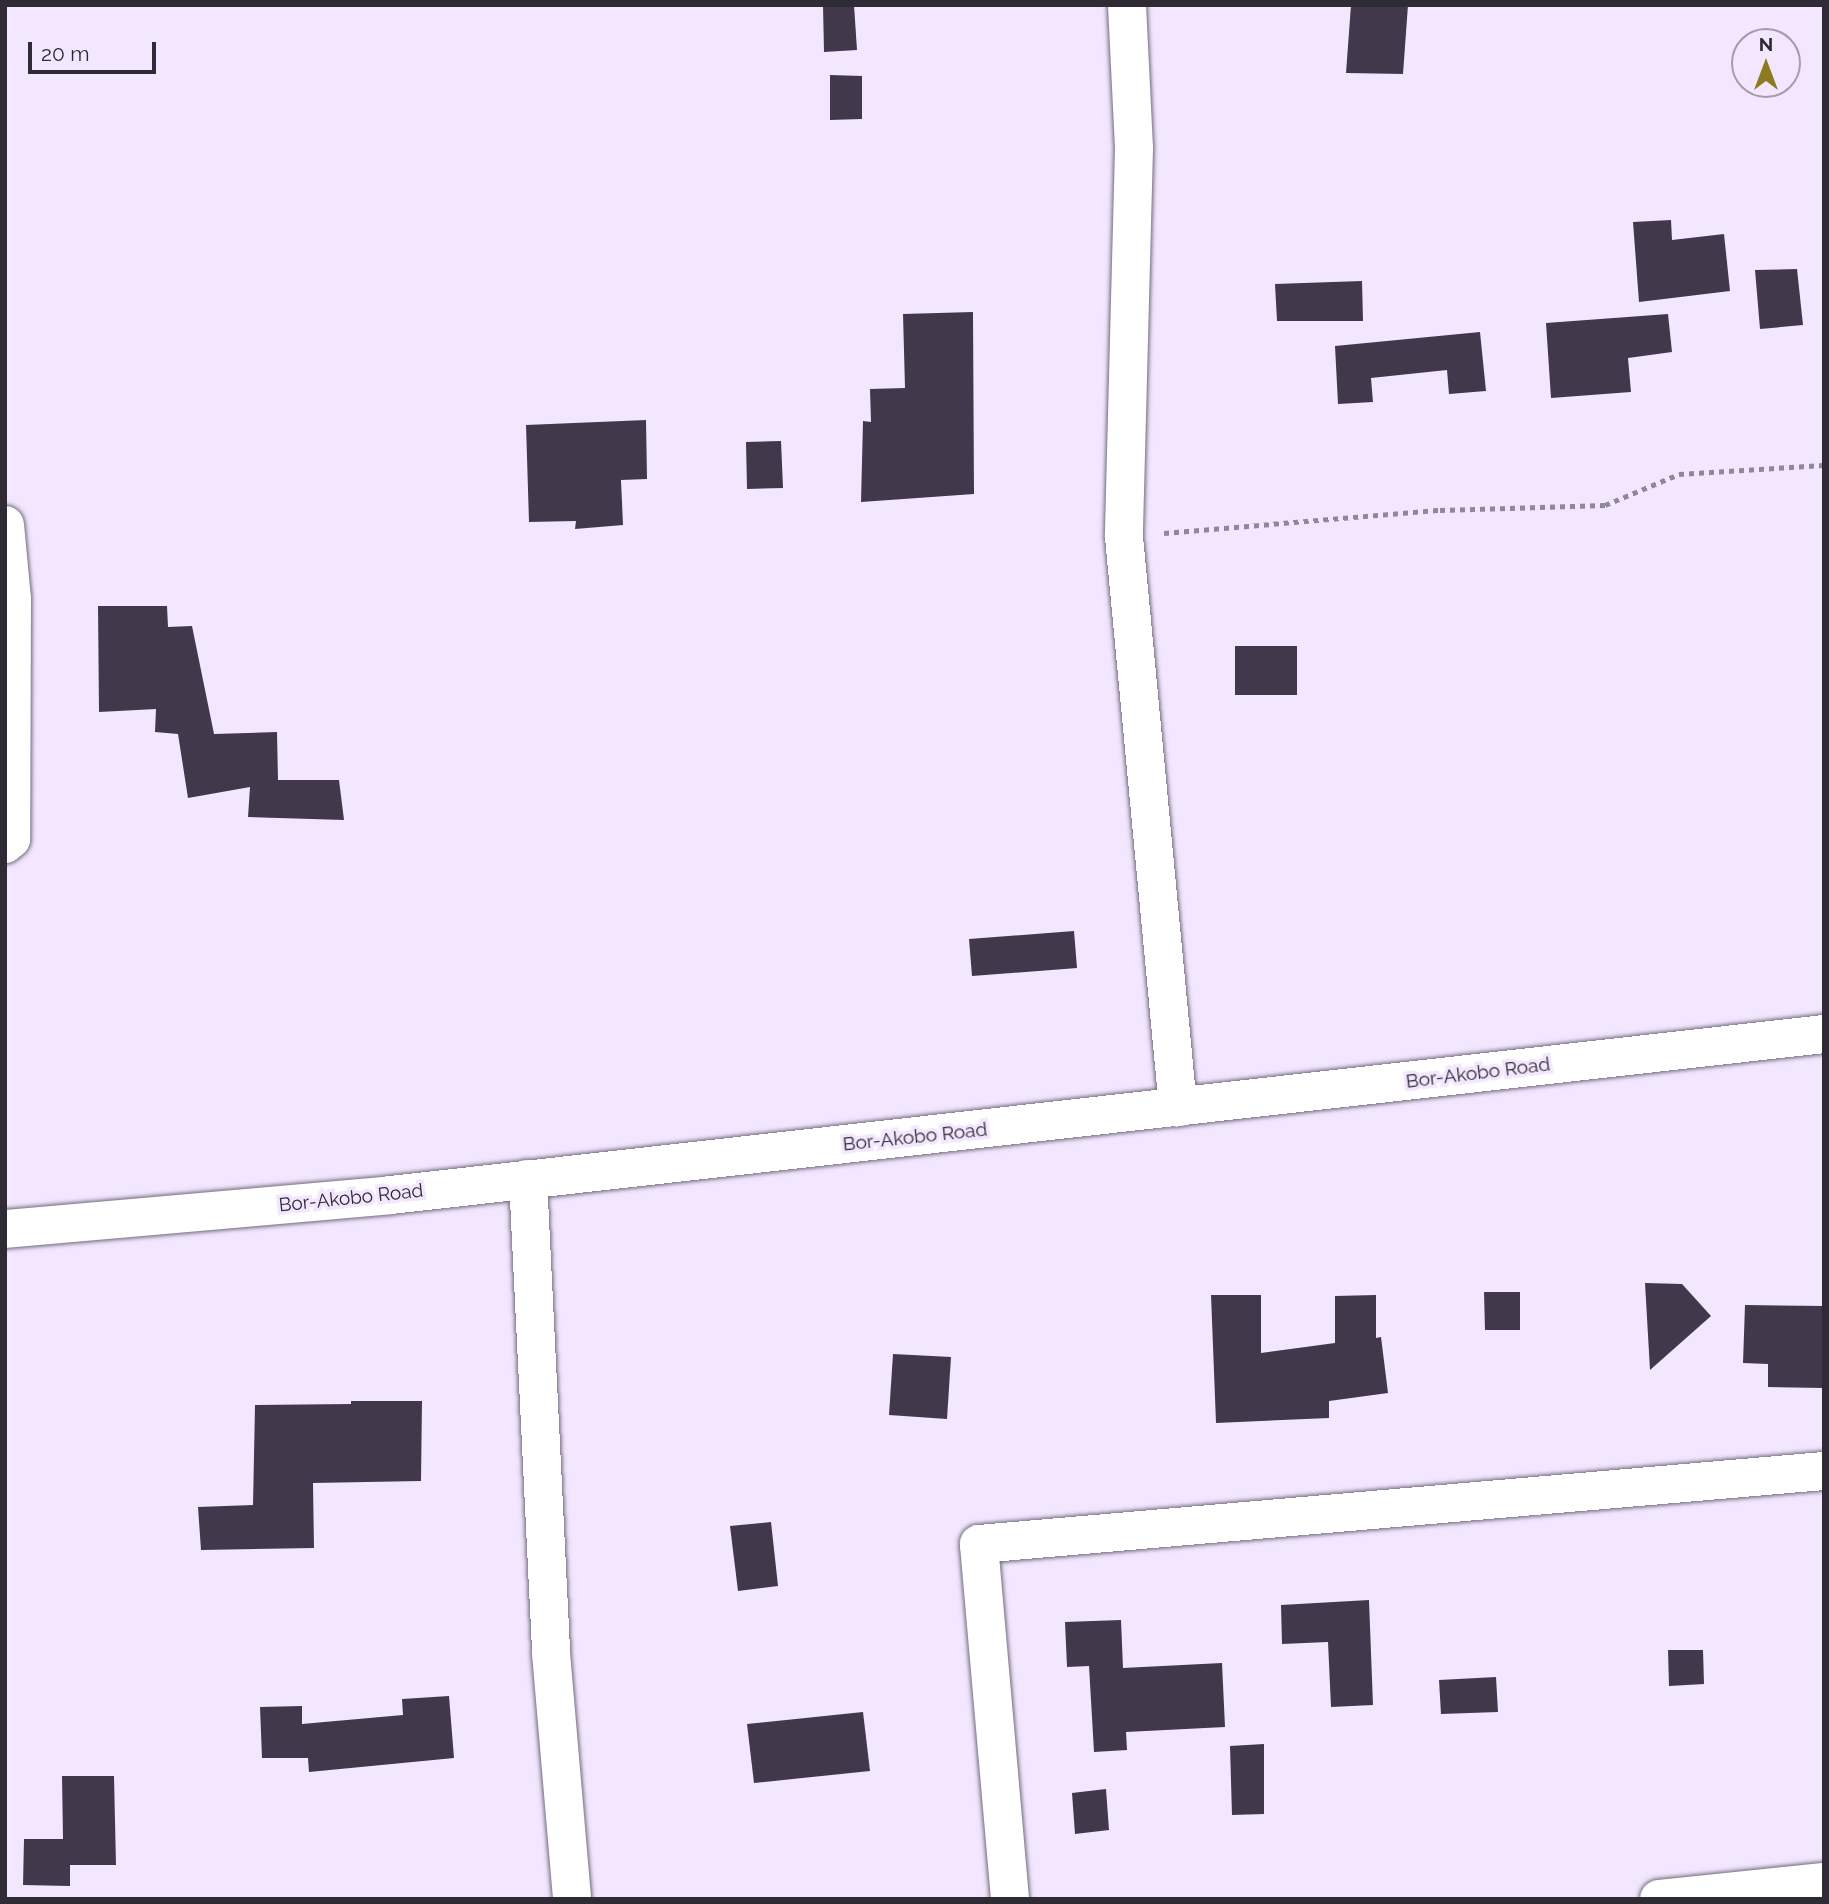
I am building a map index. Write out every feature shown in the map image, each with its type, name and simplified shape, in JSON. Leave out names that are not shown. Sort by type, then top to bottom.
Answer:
[{"type":"street","points":[[1126,5],[1133,148],[1124,537],[1178,1107]]},
{"type":"street","points":[[5,525],[12,639],[11,839],[5,844]]},
{"type":"street","name":"Bor-Akobo Road","points":[[5,1229],[528,1179],[1824,1034]]},
{"type":"street","points":[[528,1179],[551,1653],[572,1899]]},
{"type":"street","points":[[1010,1899],[979,1544],[1824,1471]]},
{"type":"street","points":[[1659,1899],[1824,1882]]},
{"type":"path","points":[[1124,537],[1440,510],[1605,505],[1679,474],[1824,465]]},
{"type":"building","points":[[823,5],[854,5],[857,50],[824,52]]},
{"type":"building","points":[[1351,5],[1408,5],[1403,74],[1346,73]]},
{"type":"building","points":[[830,75],[862,76],[862,119],[830,120]]},
{"type":"building","points":[[1671,220],[1672,240],[1724,234],[1730,291],[1639,302],[1633,222]]},
{"type":"building","points":[[1797,269],[1803,325],[1760,329],[1755,270]]},
{"type":"building","points":[[1362,281],[1363,321],[1277,321],[1275,284]]},
{"type":"building","points":[[973,312],[974,494],[861,502],[863,421],[871,422],[870,389],[905,388],[903,314]]},
{"type":"building","points":[[1668,314],[1672,352],[1628,358],[1631,392],[1551,398],[1546,323]]},
{"type":"building","points":[[1480,332],[1486,391],[1449,394],[1447,370],[1371,378],[1373,402],[1338,404],[1335,346]]},
{"type":"building","points":[[646,420],[647,479],[621,480],[623,525],[575,529],[576,521],[529,522],[526,425]]},
{"type":"building","points":[[781,441],[783,488],[747,489],[746,442]]},
{"type":"building","points":[[98,606],[167,606],[168,627],[192,626],[214,734],[277,732],[278,780],[339,780],[344,820],[248,817],[250,787],[188,798],[178,734],[155,732],[156,709],[99,712]]},
{"type":"building","points":[[1235,646],[1297,646],[1297,695],[1235,695]]},
{"type":"building","points":[[1074,931],[1077,968],[972,976],[969,939]]},
{"type":"building","points":[[1645,1283],[1682,1284],[1711,1316],[1650,1370]]},
{"type":"building","points":[[1484,1292],[1520,1292],[1520,1330],[1485,1330]]},
{"type":"building","points":[[1211,1295],[1261,1295],[1261,1353],[1335,1343],[1335,1296],[1376,1295],[1376,1338],[1381,1337],[1388,1393],[1329,1401],[1329,1418],[1216,1423]]},
{"type":"building","points":[[1745,1305],[1824,1306],[1824,1388],[1768,1387],[1768,1364],[1743,1363]]},
{"type":"building","points":[[893,1354],[951,1357],[947,1419],[889,1415]]},
{"type":"building","points":[[351,1401],[422,1401],[421,1481],[313,1483],[314,1548],[201,1550],[198,1507],[253,1505],[255,1405],[351,1404]]},
{"type":"building","points":[[771,1522],[778,1586],[738,1591],[730,1526]]},
{"type":"building","points":[[1369,1600],[1373,1705],[1331,1707],[1328,1642],[1282,1644],[1281,1605]]},
{"type":"building","points":[[1121,1620],[1123,1668],[1222,1663],[1225,1727],[1126,1732],[1127,1750],[1094,1752],[1089,1666],[1067,1667],[1065,1622]]},
{"type":"building","points":[[1668,1650],[1703,1650],[1704,1684],[1669,1686]]},
{"type":"building","points":[[1496,1677],[1498,1712],[1441,1714],[1439,1680]]},
{"type":"building","points":[[449,1696],[454,1758],[309,1772],[308,1758],[262,1758],[260,1707],[302,1706],[302,1724],[403,1715],[402,1699]]},
{"type":"building","points":[[863,1712],[870,1771],[754,1783],[747,1724]]},
{"type":"building","points":[[1264,1744],[1264,1814],[1232,1815],[1230,1746]]},
{"type":"building","points":[[62,1776],[114,1776],[116,1865],[70,1865],[70,1886],[23,1885],[24,1839],[63,1839]]},
{"type":"building","points":[[1106,1789],[1109,1830],[1075,1834],[1072,1793]]}]
